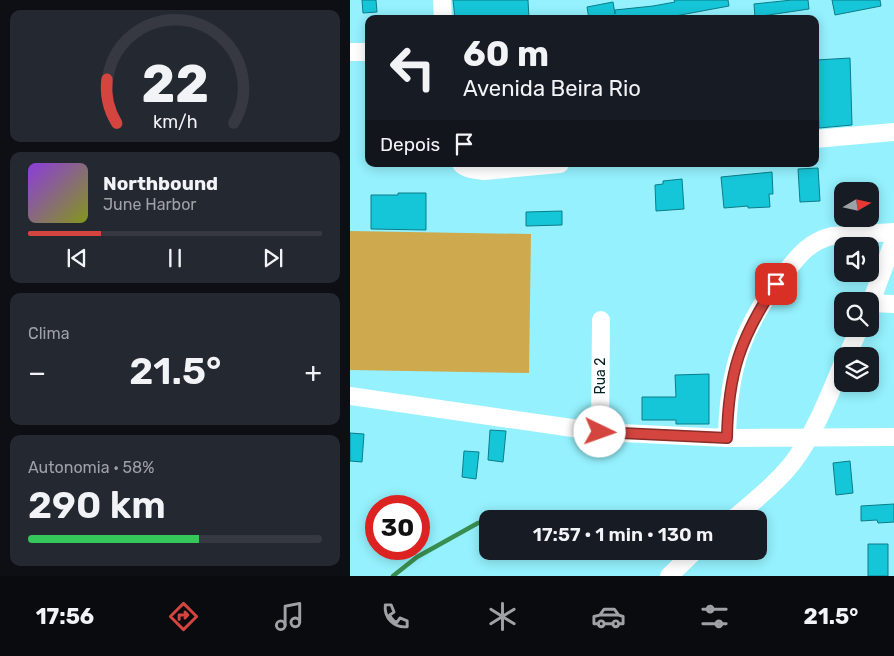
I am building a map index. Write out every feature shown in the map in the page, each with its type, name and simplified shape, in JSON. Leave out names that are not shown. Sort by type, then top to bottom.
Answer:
[{"type":"street","points":[[442,0],[443,15]]},
{"type":"street","points":[[350,52],[365,52]]},
{"type":"street","points":[[819,140],[894,132]]},
{"type":"street","points":[[466,167],[472,170],[484,171],[527,167]]},
{"type":"street","points":[[727,438],[729,398],[737,359],[751,324],[780,278],[812,243],[822,238],[894,232]]},
{"type":"street","points":[[874,292],[894,240]]},
{"type":"street","points":[[879,304],[894,304]]},
{"type":"street","name":"Rua 2","points":[[600,320],[600,432]]},
{"type":"street","points":[[743,510],[770,487],[793,462],[809,438],[834,383]]},
{"type":"street","points":[[350,396],[600,432],[727,438],[894,437]]},
{"type":"street","points":[[669,576],[686,560]]},
{"type":"shaded area","points":[[350,231],[531,234],[529,373],[350,370]]},
{"type":"building","points":[[362,0],[376,0],[377,12],[363,13]]},
{"type":"building","points":[[453,0],[528,0],[529,15],[455,15]]},
{"type":"building","points":[[674,0],[728,0],[729,6],[680,15],[588,15],[587,7],[613,2],[615,14],[615,10],[675,2]]},
{"type":"building","points":[[808,0],[809,9],[768,15],[755,15],[754,4]]},
{"type":"building","points":[[832,0],[880,0],[881,6],[835,15]]},
{"type":"building","points":[[850,58],[852,125],[819,128],[819,60]]},
{"type":"building","points":[[818,168],[820,201],[800,202],[798,169]]},
{"type":"building","points":[[772,172],[773,194],[769,194],[770,207],[724,208],[721,177]]},
{"type":"building","points":[[682,179],[684,209],[656,211],[655,185],[663,184],[663,181]]},
{"type":"building","points":[[398,193],[426,193],[426,230],[371,229],[371,195],[398,195]]},
{"type":"building","points":[[562,211],[562,225],[526,226],[526,212]]},
{"type":"building","points":[[709,374],[709,424],[676,424],[676,420],[642,420],[642,397],[676,397],[675,375]]},
{"type":"building","points":[[490,430],[506,431],[503,462],[488,460]]},
{"type":"building","points":[[350,433],[364,434],[362,462],[350,461]]},
{"type":"building","points":[[464,451],[479,452],[476,479],[462,477]]},
{"type":"building","points":[[850,461],[853,493],[836,495],[833,463]]},
{"type":"building","points":[[894,504],[894,522],[861,521],[861,506]]},
{"type":"building","points":[[868,544],[888,544],[888,576],[868,576]]},
{"type":"waterway","points":[[393,576],[417,557],[479,523]]},
{"type":"route","points":[[600,432],[727,438],[731,382],[737,359],[751,324],[776,284]]}]
